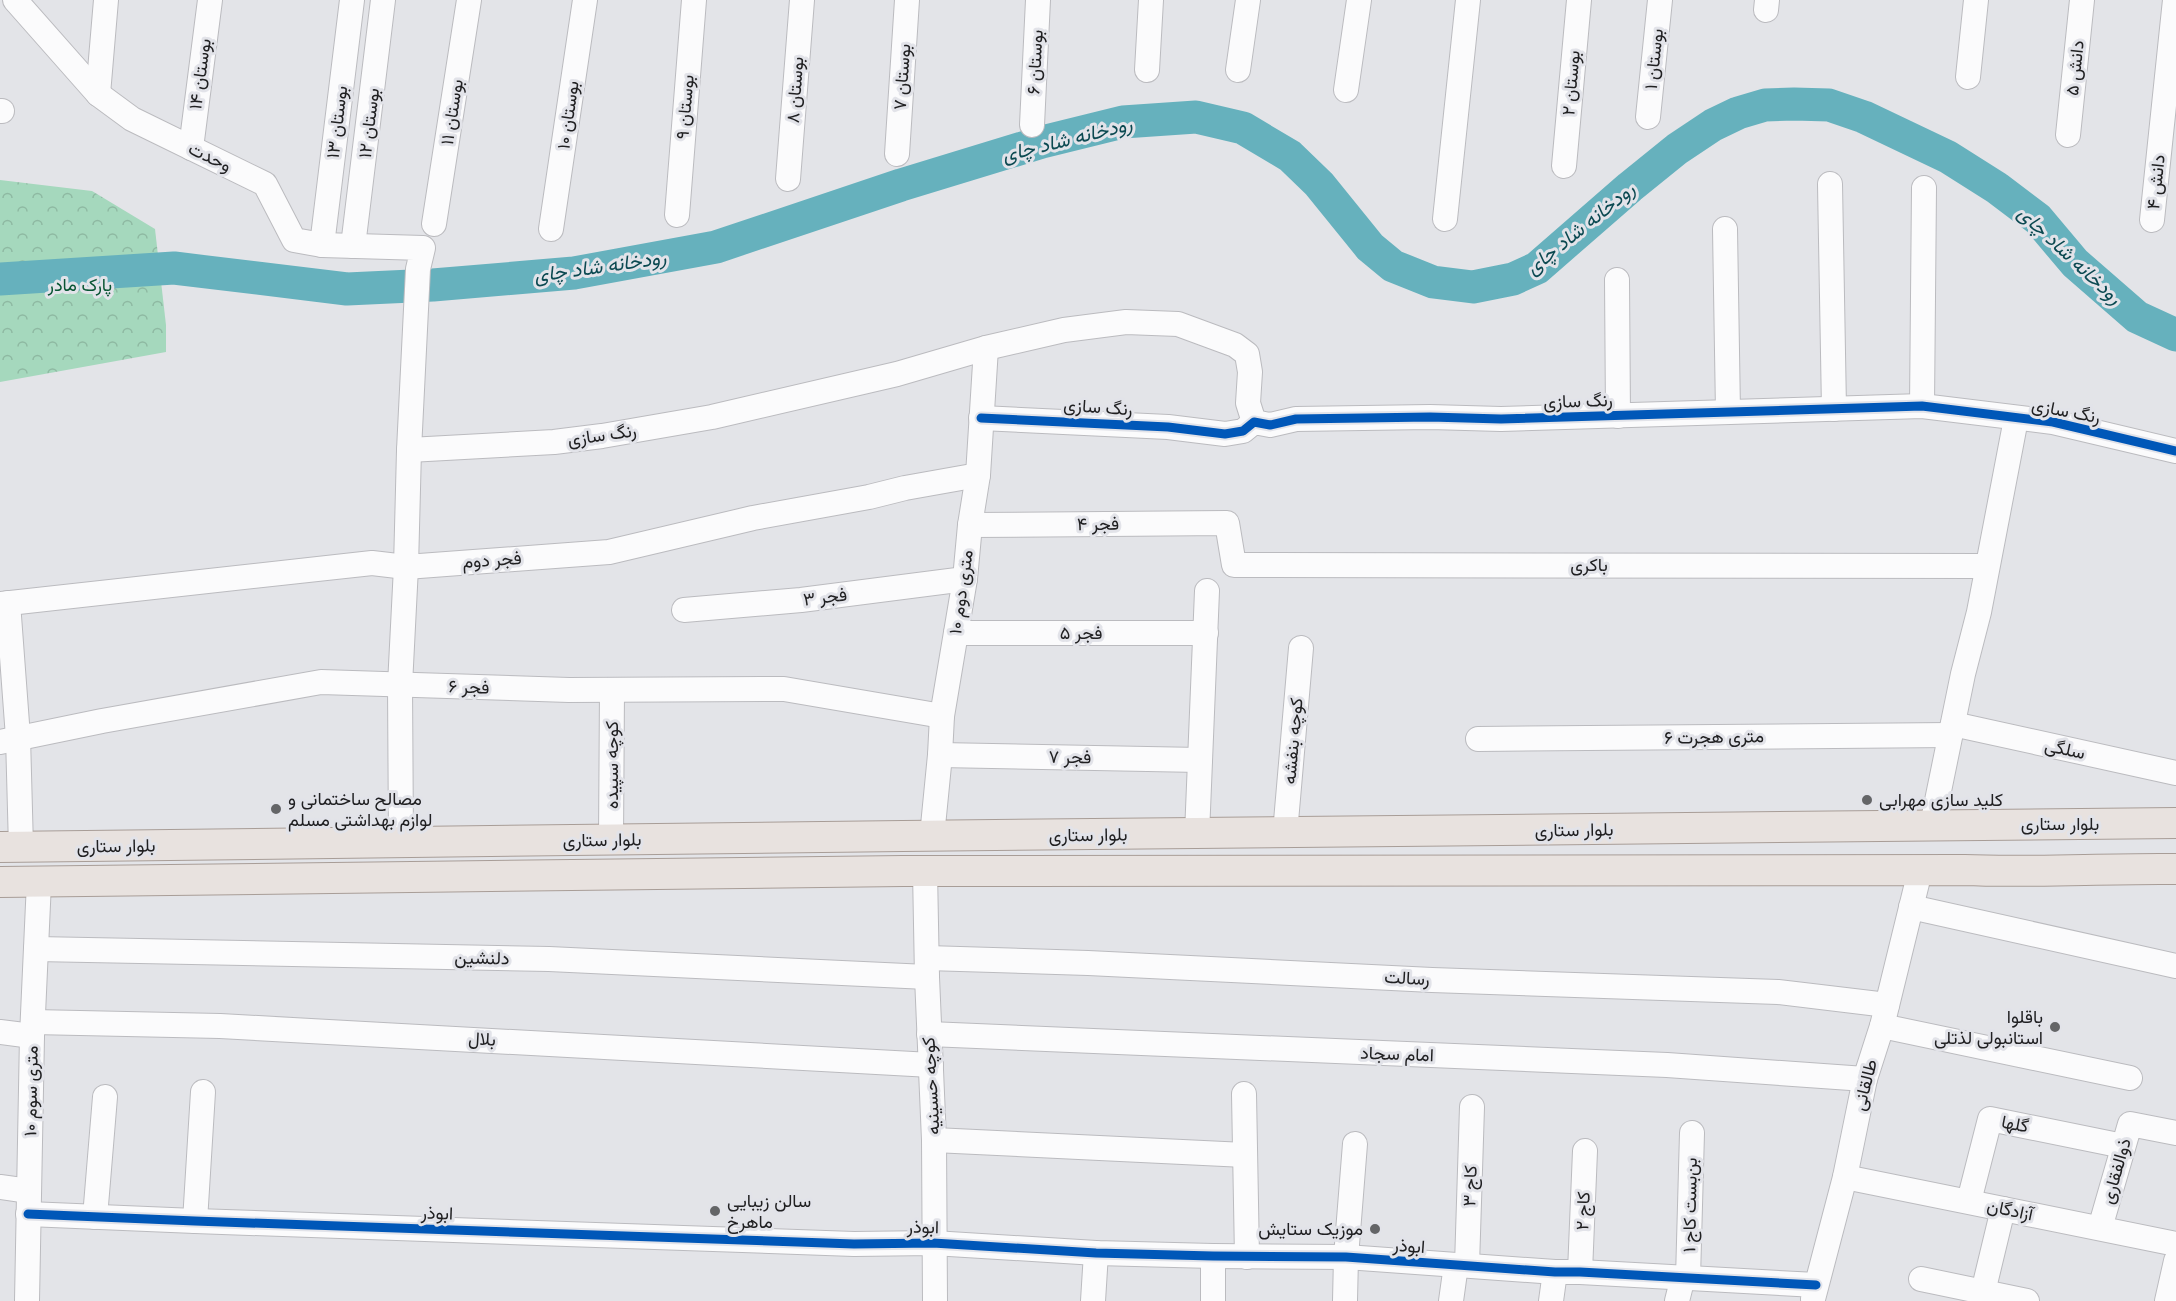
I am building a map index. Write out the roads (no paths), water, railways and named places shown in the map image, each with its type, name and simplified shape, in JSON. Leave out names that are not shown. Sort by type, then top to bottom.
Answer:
[{"type":"main road","name":"بلوار ستاری","points":[[21,847],[2176,824]]},
{"type":"main road","points":[[1929,825],[1953,837],[1958,850],[1951,862],[1925,870],[1902,857],[1900,845],[1907,834],[1929,825]]},
{"type":"main road","points":[[903,836],[893,848],[892,856],[895,864],[914,871]]},
{"type":"main road","points":[[943,836],[964,846],[966,854],[961,867],[955,872]]},
{"type":"main road","points":[[21,847],[51,856],[54,862],[55,870],[26,882]]},
{"type":"main road","name":"بلوار ستاری","points":[[26,882],[914,871],[1925,870],[2014,872],[2128,868],[2176,869]]},
{"type":"street","name":"وحدت","points":[[15,0],[98,94],[132,119],[265,184],[294,240],[322,245],[353,246],[421,258],[408,450]]},
{"type":"street","points":[[98,94],[106,0]]},
{"type":"street","name":"بوستان ۱۴","points":[[191,148],[210,0]]},
{"type":"street","name":"بوستان ۱۳","points":[[322,245],[352,0]]},
{"type":"street","name":"بوستان ۱۲","points":[[353,246],[383,0]]},
{"type":"street","name":"بوستان ۱۱","points":[[435,224],[469,0]]},
{"type":"street","name":"بوستان ۱۰","points":[[551,229],[585,0]]},
{"type":"street","name":"بوستان ۹","points":[[677,215],[694,0]]},
{"type":"street","name":"بوستان ۸","points":[[788,179],[802,0]]},
{"type":"street","name":"بوستان ۷","points":[[897,154],[907,0]]},
{"type":"street","name":"بوستان ۶","points":[[1032,125],[1038,0]]},
{"type":"street","points":[[1147,70],[1151,0]]},
{"type":"street","points":[[1238,70],[1248,0]]},
{"type":"street","points":[[1346,90],[1359,0]]},
{"type":"street","points":[[1445,219],[1468,0]]},
{"type":"street","name":"بوستان ۲","points":[[1564,166],[1579,0]]},
{"type":"street","name":"بوستان ۱","points":[[1648,117],[1660,0]]},
{"type":"street","points":[[1968,77],[1976,0]]},
{"type":"street","name":"دانش ۵","points":[[2068,135],[2082,0]]},
{"type":"street","name":"دانش ۴","points":[[2151,220],[2175,0]]},
{"type":"street","points":[[1830,184],[1834,409]]},
{"type":"street","points":[[1922,406],[1924,188]]},
{"type":"street","points":[[1725,229],[1728,412]]},
{"type":"street","points":[[1617,280],[1618,416]]},
{"type":"street","name":"رنگ سازی","points":[[408,450],[602,436],[711,417],[897,374],[986,348],[1064,330],[1126,322],[1178,324],[1234,345],[1247,354],[1250,372],[1248,403],[1254,422]]},
{"type":"street","name":"۱۰ متری دوم","points":[[943,836],[940,755],[942,716],[965,579],[969,525],[978,476],[986,348]]},
{"type":"street","name":"رنگ سازی","points":[[981,418],[1168,427],[1225,434],[1243,430],[1254,422],[1270,425],[1296,419],[1430,417],[1502,419],[1922,406],[2053,422],[2176,451]]},
{"type":"street","points":[[1929,825],[1979,612],[2016,419]]},
{"type":"street","points":[[401,843],[400,685],[406,567],[408,450]]},
{"type":"street","name":"فجر دوم","points":[[4,604],[372,563],[406,567],[609,552],[753,518],[978,476]]},
{"type":"street","name":"باکری","points":[[1227,523],[1234,565],[1987,566]]},
{"type":"street","name":"فجر ۴","points":[[969,525],[1227,523]]},
{"type":"street","name":"فجر ۳","points":[[684,610],[801,600],[965,579]]},
{"type":"street","points":[[1197,834],[1208,591]]},
{"type":"street","points":[[4,604],[9,739],[21,847]]},
{"type":"street","name":"فجر ۵","points":[[956,633],[1206,633]]},
{"type":"street","name":"کوچه بنفشه","points":[[1285,833],[1301,648]]},
{"type":"street","name":"فجر ۶","points":[[9,739],[321,682],[612,690],[784,689],[942,716]]},
{"type":"street","name":"کوچه سپیده","points":[[611,840],[612,690]]},
{"type":"street","name":"۶ متری هجرت","points":[[1478,739],[1952,730]]},
{"type":"street","name":"سلگی","points":[[1952,730],[2176,773]]},
{"type":"street","name":"فجر ۷","points":[[940,755],[1200,760]]},
{"type":"street","name":"طالقانی","points":[[1814,1293],[1845,1177],[1865,1078],[1885,1015],[1911,907],[1925,870]]},
{"type":"street","name":"کوچه حسینیه","points":[[914,871],[927,968],[934,1140],[935,1301]]},
{"type":"street","name":"۱۰ متری سوم","points":[[26,882],[36,949],[27,1301]]},
{"type":"street","points":[[1911,907],[2176,966]]},
{"type":"street","name":"دلنشین","points":[[36,949],[927,968]]},
{"type":"street","name":"رسالت","points":[[927,968],[1088,963],[1432,980],[1778,992],[1885,1015],[2130,1078]]},
{"type":"street","name":"بلال","points":[[0,1032],[33,1029],[267,1028],[931,1065]]},
{"type":"street","name":"امام سجاد","points":[[929,1034],[1667,1065],[1865,1078]]},
{"type":"street","points":[[195,1221],[203,1092]]},
{"type":"street","points":[[1244,1094],[1247,1257]]},
{"type":"street","points":[[95,1217],[105,1097]]},
{"type":"street","name":"کاج ۳","points":[[1451,1301],[1461,1265],[1472,1107]]},
{"type":"street","name":"گلها","points":[[1969,1201],[1990,1119],[2123,1146]]},
{"type":"street","name":"ذوالفقاری","points":[[2100,1228],[2130,1124],[2176,1133]]},
{"type":"street","name":"بن‌بست کاج ۱","points":[[1677,1301],[1685,1277],[1692,1133]]},
{"type":"street","points":[[934,1140],[1245,1155]]},
{"type":"street","points":[[1345,1301],[1354,1144]]},
{"type":"street","name":"کاج ۲","points":[[1580,1272],[1585,1151]]},
{"type":"street","name":"آزادگان","points":[[1845,1177],[2176,1245]]},
{"type":"street","name":"ابوذر","points":[[0,1186],[29,1202],[95,1217],[854,1244],[933,1244],[1213,1256],[1346,1257],[1555,1272],[1685,1277],[1814,1293]]},
{"type":"street","points":[[1983,1292],[2003,1209]]},
{"type":"street","points":[[1093,1301],[1096,1252]]},
{"type":"street","points":[[1213,1256],[1213,1301]]},
{"type":"street","points":[[2167,1301],[2176,1261]]},
{"type":"street","points":[[1551,1301],[1555,1272]]},
{"type":"street","points":[[1921,1279],[2027,1301]]},
{"type":"waterway","name":"رودخانه شاد چای","points":[[0,279],[174,268],[347,289],[433,285],[574,273],[716,247],[901,185],[1042,142],[1123,122],[1196,117],[1243,128],[1290,156],[1319,184],[1370,247],[1393,266],[1433,282],[1473,287],[1513,279],[1537,268],[1630,187],[1677,149],[1713,125],[1738,113],[1765,105],[1794,104],[1829,105],[1864,117],[1948,157],[1997,188],[2038,219],[2075,263],[2137,317],[2176,335]]},
{"type":"place","name":"کلید سازی مهرابی","points":[[1867,800]]},
{"type":"place","name":"مصالح ساختمانی و لوازم بهداشتی مسلم","points":[[276,809]]},
{"type":"place","name":"باقلوا استانبولی لذتلی","points":[[2055,1027]]},
{"type":"place","name":"سالن زیبایی ماهرخ","points":[[715,1211]]},
{"type":"place","name":"موزیک ستایش","points":[[1375,1229]]},
{"type":"park label","name":"پارک مادر","points":[[80,285]]}]
